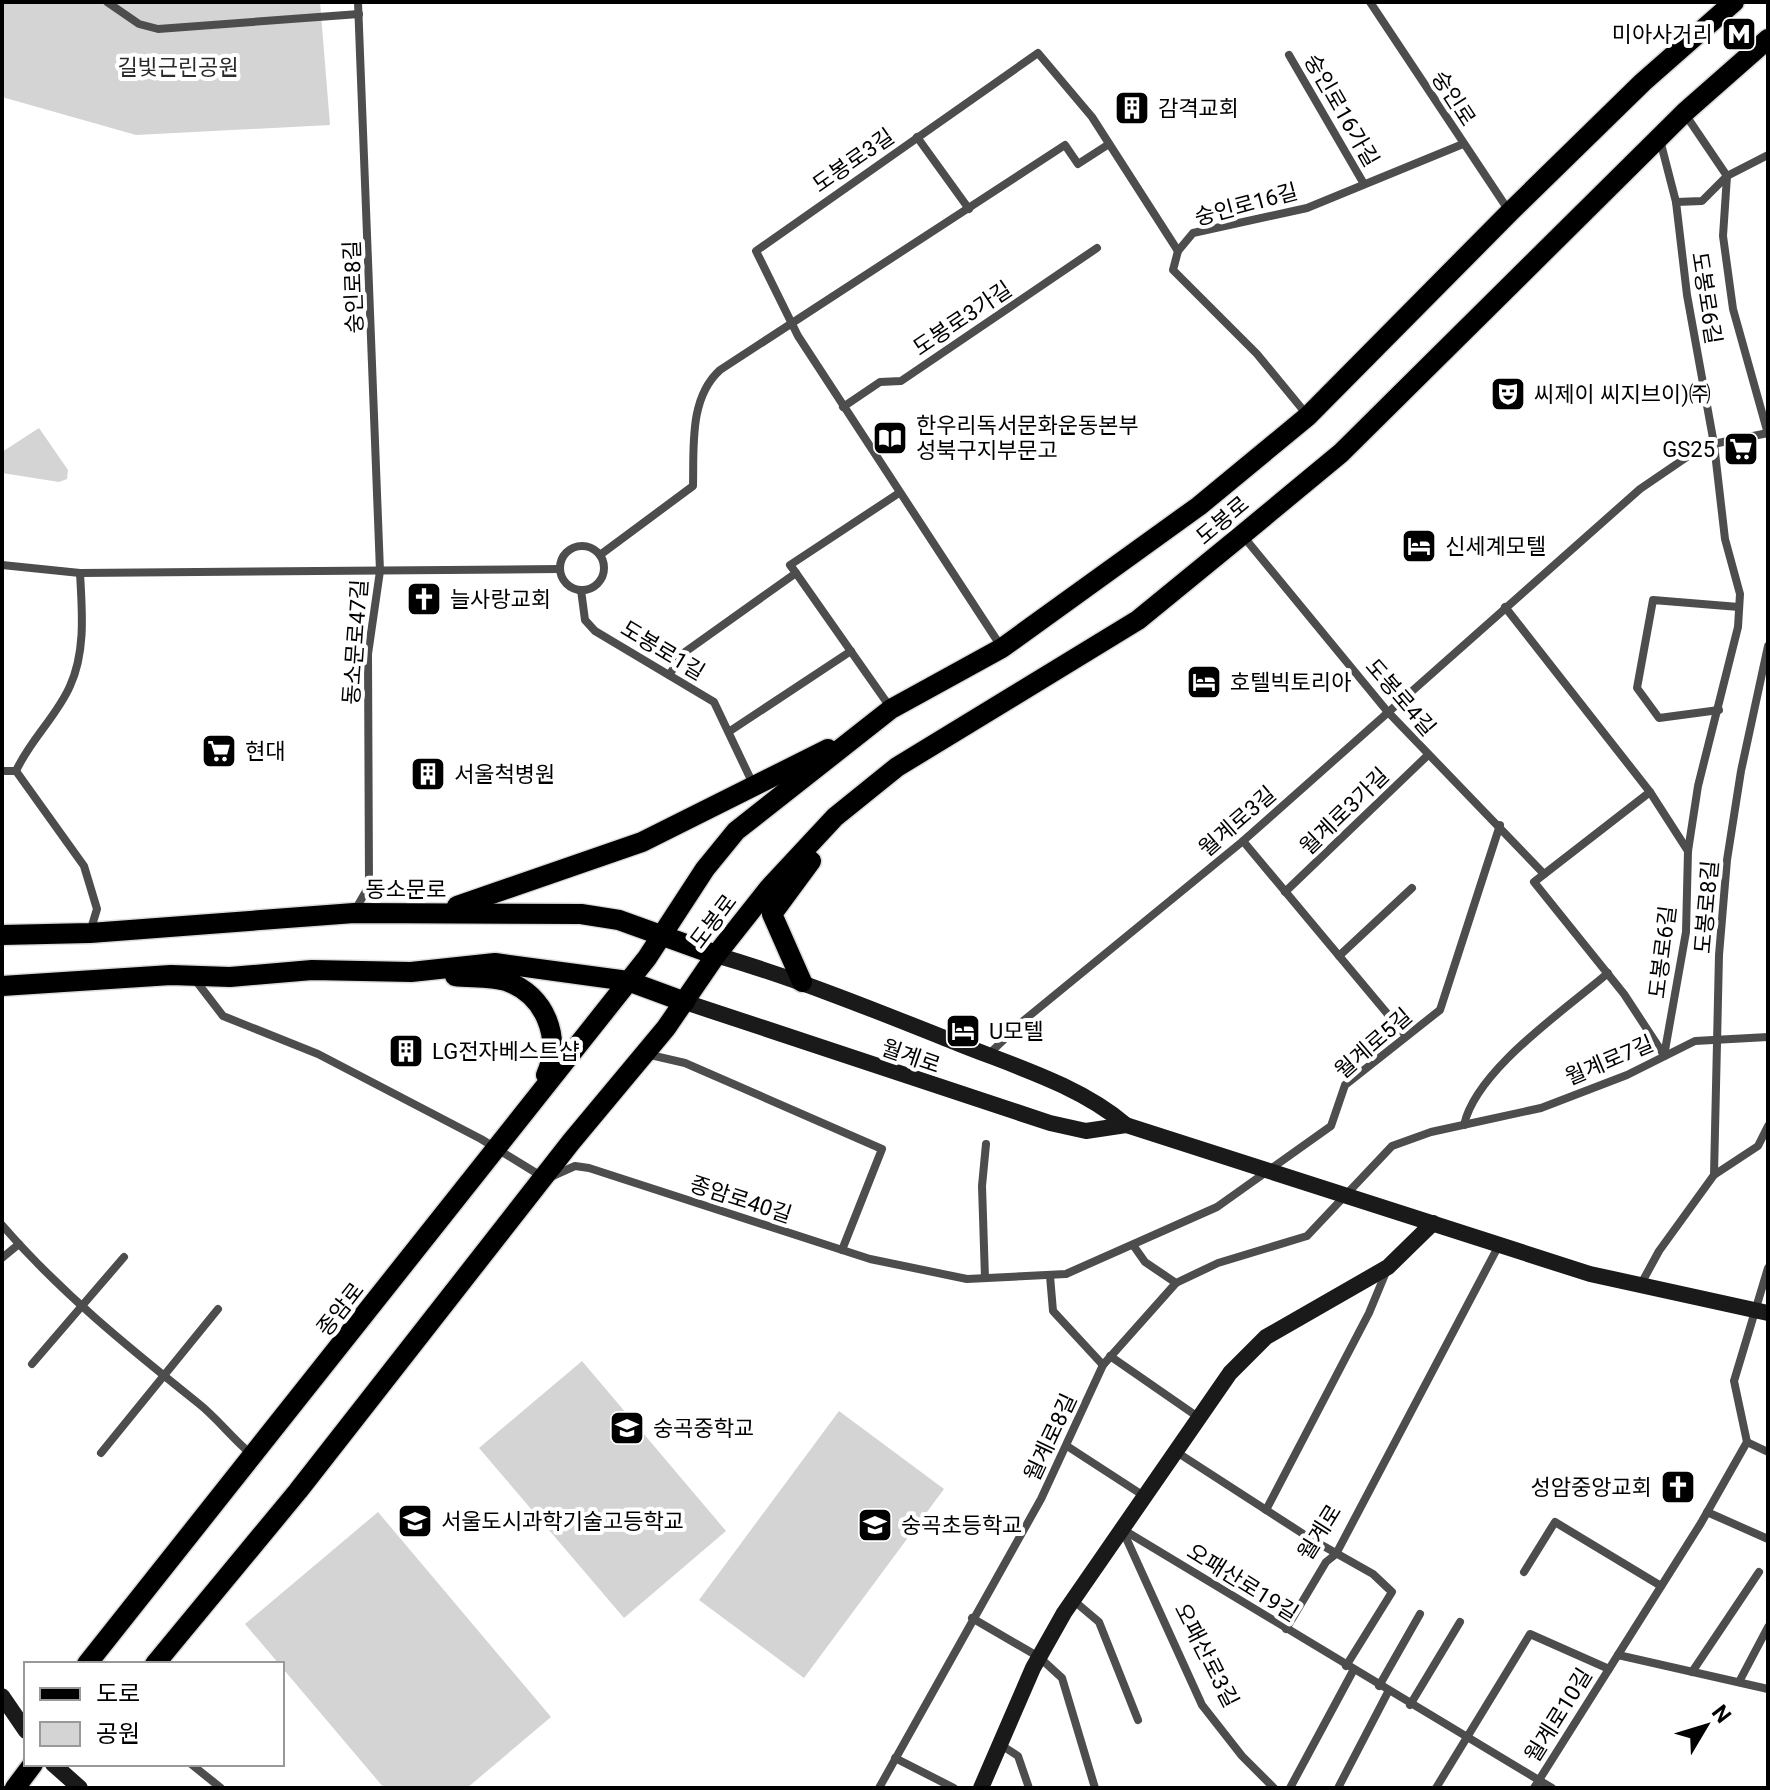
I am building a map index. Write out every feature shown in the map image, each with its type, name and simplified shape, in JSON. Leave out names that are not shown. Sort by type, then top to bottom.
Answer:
[{"type":"main road","name":"도봉로","points":[[628,981],[705,869],[736,831],[891,709],[1002,648],[1199,506],[1308,416],[1643,82],[1734,2]]},
{"type":"main road","name":"도봉로","points":[[685,1002],[716,955],[769,888],[835,817],[897,767],[1138,620],[1341,453],[1685,112],[1768,39]]},
{"type":"main road","points":[[432,913],[642,842],[753,784],[853,737]]},
{"type":"main road","points":[[802,982],[772,914],[825,844],[897,767]]},
{"type":"main road","name":"동소문로","points":[[2,935],[90,933],[354,913],[581,914],[619,920],[716,955]]},
{"type":"main road","name":"월계로","points":[[716,955],[802,982],[987,1055],[1100,1103],[1126,1125],[1590,1274],[1760,1310]]},
{"type":"main road","points":[[157,1662],[298,1491],[685,1002],[628,981],[495,963],[411,972]]},
{"type":"main road","points":[[2,986],[192,976],[230,977],[312,970],[411,972],[506,981],[530,995],[541,1008],[554,1037],[552,1062],[540,1089]]},
{"type":"main road","name":"종암로","points":[[89,1662],[255,1456],[540,1089],[628,981]]},
{"type":"main road","name":"월계로","points":[[685,1002],[1050,1123],[1086,1131],[1126,1125]]},
{"type":"main road","points":[[981,1788],[1039,1657],[1073,1600],[1230,1373],[1266,1337],[1388,1267],[1433,1223]]},
{"type":"main road","points":[[2,1696],[24,1728]]},
{"type":"main road","points":[[15,1788],[32,1766]]},
{"type":"main road","points":[[55,1766],[80,1788]]},
{"type":"street","points":[[107,2],[139,24],[158,29],[359,14]]},
{"type":"street","name":"숭인로8길","points":[[358,2],[380,571]]},
{"type":"street","name":"숭인로","points":[[1370,2],[1510,212]]},
{"type":"street","name":"숭인로16길","points":[[1038,53],[1092,117],[1178,251],[1193,233],[1307,208],[1463,144]]},
{"type":"street","name":"도봉로3길","points":[[1002,648],[843,407],[791,323],[756,251],[1038,53]]},
{"type":"street","name":"숭인로16가길","points":[[1289,55],[1364,184]]},
{"type":"street","points":[[1685,112],[1727,176],[1723,236],[1733,309],[1768,433]]},
{"type":"street","points":[[917,137],[969,209]]},
{"type":"street","name":"도봉로6길","points":[[1659,138],[1676,202],[1687,295],[1714,444],[1725,539],[1740,594],[1719,710],[1698,786],[1688,851],[1686,932],[1664,1056]]},
{"type":"street","points":[[600,555],[693,486],[695,431],[706,383],[750,349],[1065,145],[1078,164],[1109,144]]},
{"type":"street","points":[[1676,202],[1702,201],[1727,176],[1768,155]]},
{"type":"street","name":"도봉로3가길","points":[[843,407],[880,382],[901,381],[1097,248]]},
{"type":"street","points":[[1178,251],[1173,270],[1257,354],[1308,416]]},
{"type":"street","name":"월계로3길","points":[[987,1055],[1023,1021],[1243,841],[1640,489],[1703,446],[1768,433]]},
{"type":"street","points":[[891,709],[790,565],[899,493]]},
{"type":"street","name":"도봉로4길","points":[[1242,535],[1387,711],[1544,874],[1534,882],[1608,973],[1664,1056]]},
{"type":"street","points":[[574,547],[593,548],[600,555],[604,564],[599,582],[581,590],[564,580],[559,569],[566,553],[574,547]]},
{"type":"street","name":"동소문로47길","points":[[2,565],[80,573],[380,571],[368,654],[369,886],[354,913]]},
{"type":"street","points":[[380,571],[559,569]]},
{"type":"street","points":[[16,771],[27,748],[70,686],[83,632],[80,573]]},
{"type":"street","points":[[669,675],[685,652],[796,573]]},
{"type":"street","name":"도봉로1길","points":[[581,590],[585,620],[595,631],[714,702],[753,784]]},
{"type":"street","points":[[1719,710],[1659,718],[1637,688],[1653,600],[1739,607]]},
{"type":"street","points":[[1505,607],[1650,792],[1688,851]]},
{"type":"street","name":"도봉로8길","points":[[1714,1175],[1717,1039],[1727,860],[1741,771],[1768,646]]},
{"type":"street","points":[[730,731],[851,651]]},
{"type":"street","name":"월계로3가길","points":[[1285,892],[1428,755]]},
{"type":"street","points":[[2,771],[16,771]]},
{"type":"street","points":[[16,771],[84,866],[97,909],[90,933]]},
{"type":"street","points":[[1544,874],[1650,792]]},
{"type":"street","name":"월계로5길","points":[[1267,1170],[1331,1126],[1345,1085],[1440,1010],[1500,825]]},
{"type":"street","points":[[1243,841],[1406,1036]]},
{"type":"street","points":[[1339,956],[1412,888]]},
{"type":"street","points":[[1464,1125],[1469,1105],[1494,1072],[1608,973]]},
{"type":"street","points":[[192,976],[223,1016],[318,1054],[496,1148],[546,1179]]},
{"type":"street","name":"월계로7길","points":[[1345,1197],[1392,1146],[1464,1125],[1541,1108],[1695,1041],[1768,1037]]},
{"type":"street","points":[[645,1053],[685,1063],[882,1149],[842,1250]]},
{"type":"street","points":[[1641,1285],[1659,1251],[1714,1175],[1758,1146],[1768,1126]]},
{"type":"street","points":[[985,1278],[982,1186],[986,1144]]},
{"type":"street","name":"종암로40길","points":[[546,1179],[575,1166],[589,1168],[842,1250],[967,1279],[1066,1274],[1217,1207],[1267,1170]]},
{"type":"street","name":"월계로8길","points":[[879,1788],[1067,1446],[1103,1365],[1110,1356],[1176,1283],[1218,1263],[1307,1236],[1345,1197]]},
{"type":"street","points":[[2,1225],[80,1307],[201,1405],[255,1456]]},
{"type":"street","points":[[2,1258],[19,1244]]},
{"type":"street","name":"월계로","points":[[1286,1629],[1326,1562],[1336,1554],[1500,1244]]},
{"type":"street","points":[[1133,1245],[1145,1262],[1176,1283]]},
{"type":"street","points":[[32,1364],[124,1257]]},
{"type":"street","points":[[1266,1510],[1369,1313],[1388,1267]]},
{"type":"street","points":[[1768,1268],[1760,1310],[1734,1381],[1747,1442],[1768,1452]]},
{"type":"street","points":[[1050,1276],[1053,1311],[1103,1365]]},
{"type":"street","points":[[101,1453],[218,1309]]},
{"type":"street","points":[[1110,1356],[1198,1417]]},
{"type":"street","name":"월계로10길","points":[[1536,1784],[1707,1512],[1747,1442]]},
{"type":"street","points":[[1067,1446],[1144,1496]]},
{"type":"street","points":[[1174,1450],[1336,1554],[1373,1574],[1392,1592],[1290,1788]]},
{"type":"street","points":[[1707,1512],[1768,1539]]},
{"type":"street","points":[[1524,1572],[1555,1522],[1661,1586]]},
{"type":"street","name":"오패산로19길","points":[[1122,1528],[1536,1784],[1552,1788]]},
{"type":"street","name":"오패산로3길","points":[[1122,1528],[1202,1705],[1242,1756],[1274,1788]]},
{"type":"street","points":[[1692,1672],[1759,1572]]},
{"type":"street","points":[[1073,1600],[1099,1622],[1138,1720]]},
{"type":"street","points":[[1379,1686],[1420,1614]]},
{"type":"street","points":[[972,1618],[1039,1657],[1062,1678],[1095,1788]]},
{"type":"street","points":[[1410,1705],[1460,1622]]},
{"type":"street","points":[[1739,1682],[1768,1627]]},
{"type":"street","name":"월계로10길","points":[[1466,1738],[1530,1634],[1609,1669]]},
{"type":"street","points":[[1618,1655],[1768,1689]]},
{"type":"street","points":[[1338,1788],[1388,1692]]},
{"type":"street","points":[[1436,1788],[1466,1738]]},
{"type":"street","points":[[1000,1744],[1018,1756],[1029,1788]]},
{"type":"street","points":[[895,1758],[954,1788]]},
{"type":"street","points":[[194,1766],[221,1788]]},
{"type":"street","points":[[1258,1788],[1266,1780]]},
{"type":"green space","name":"길빛근린공원","points":[[2,2],[320,2],[330,125],[136,135],[2,97]]},
{"type":"green space","points":[[39,428],[68,470],[67,479],[59,482],[2,473],[2,452]]},
{"type":"green space","points":[[582,1361],[726,1531],[624,1618],[479,1448]]},
{"type":"green space","points":[[839,1411],[944,1489],[804,1678],[699,1600]]},
{"type":"green space","points":[[378,1512],[551,1717],[467,1788],[384,1788],[284,1670],[284,1662],[277,1662],[245,1624]]},
{"type":"place","name":"미아사거리","points":[[1739,34]]},
{"type":"place","name":"감격교회","points":[[1132,108]]},
{"type":"place","name":"씨제이 씨지브이)㈜","points":[[1508,394]]},
{"type":"place","name":"한우리독서문화운동본부 성북구지부문고","points":[[890,438]]},
{"type":"place","name":"GS25","points":[[1741,449]]},
{"type":"place","name":"신세계모텔","points":[[1419,546]]},
{"type":"place","name":"늘사랑교회","points":[[424,599]]},
{"type":"place","name":"호텔빅토리아","points":[[1204,682]]},
{"type":"place","name":"현대","points":[[219,751]]},
{"type":"place","name":"서울척병원","points":[[428,774]]},
{"type":"place","name":"U모텔","points":[[963,1031]]},
{"type":"place","name":"LG전자베스트샵","points":[[406,1051]]},
{"type":"place","name":"숭곡중학교","points":[[627,1428]]},
{"type":"place","name":"성암중앙교회","points":[[1678,1487]]},
{"type":"place","name":"서울도시과학기술고등학교","points":[[415,1521]]},
{"type":"place","name":"숭곡초등학교","points":[[875,1525]]}]
